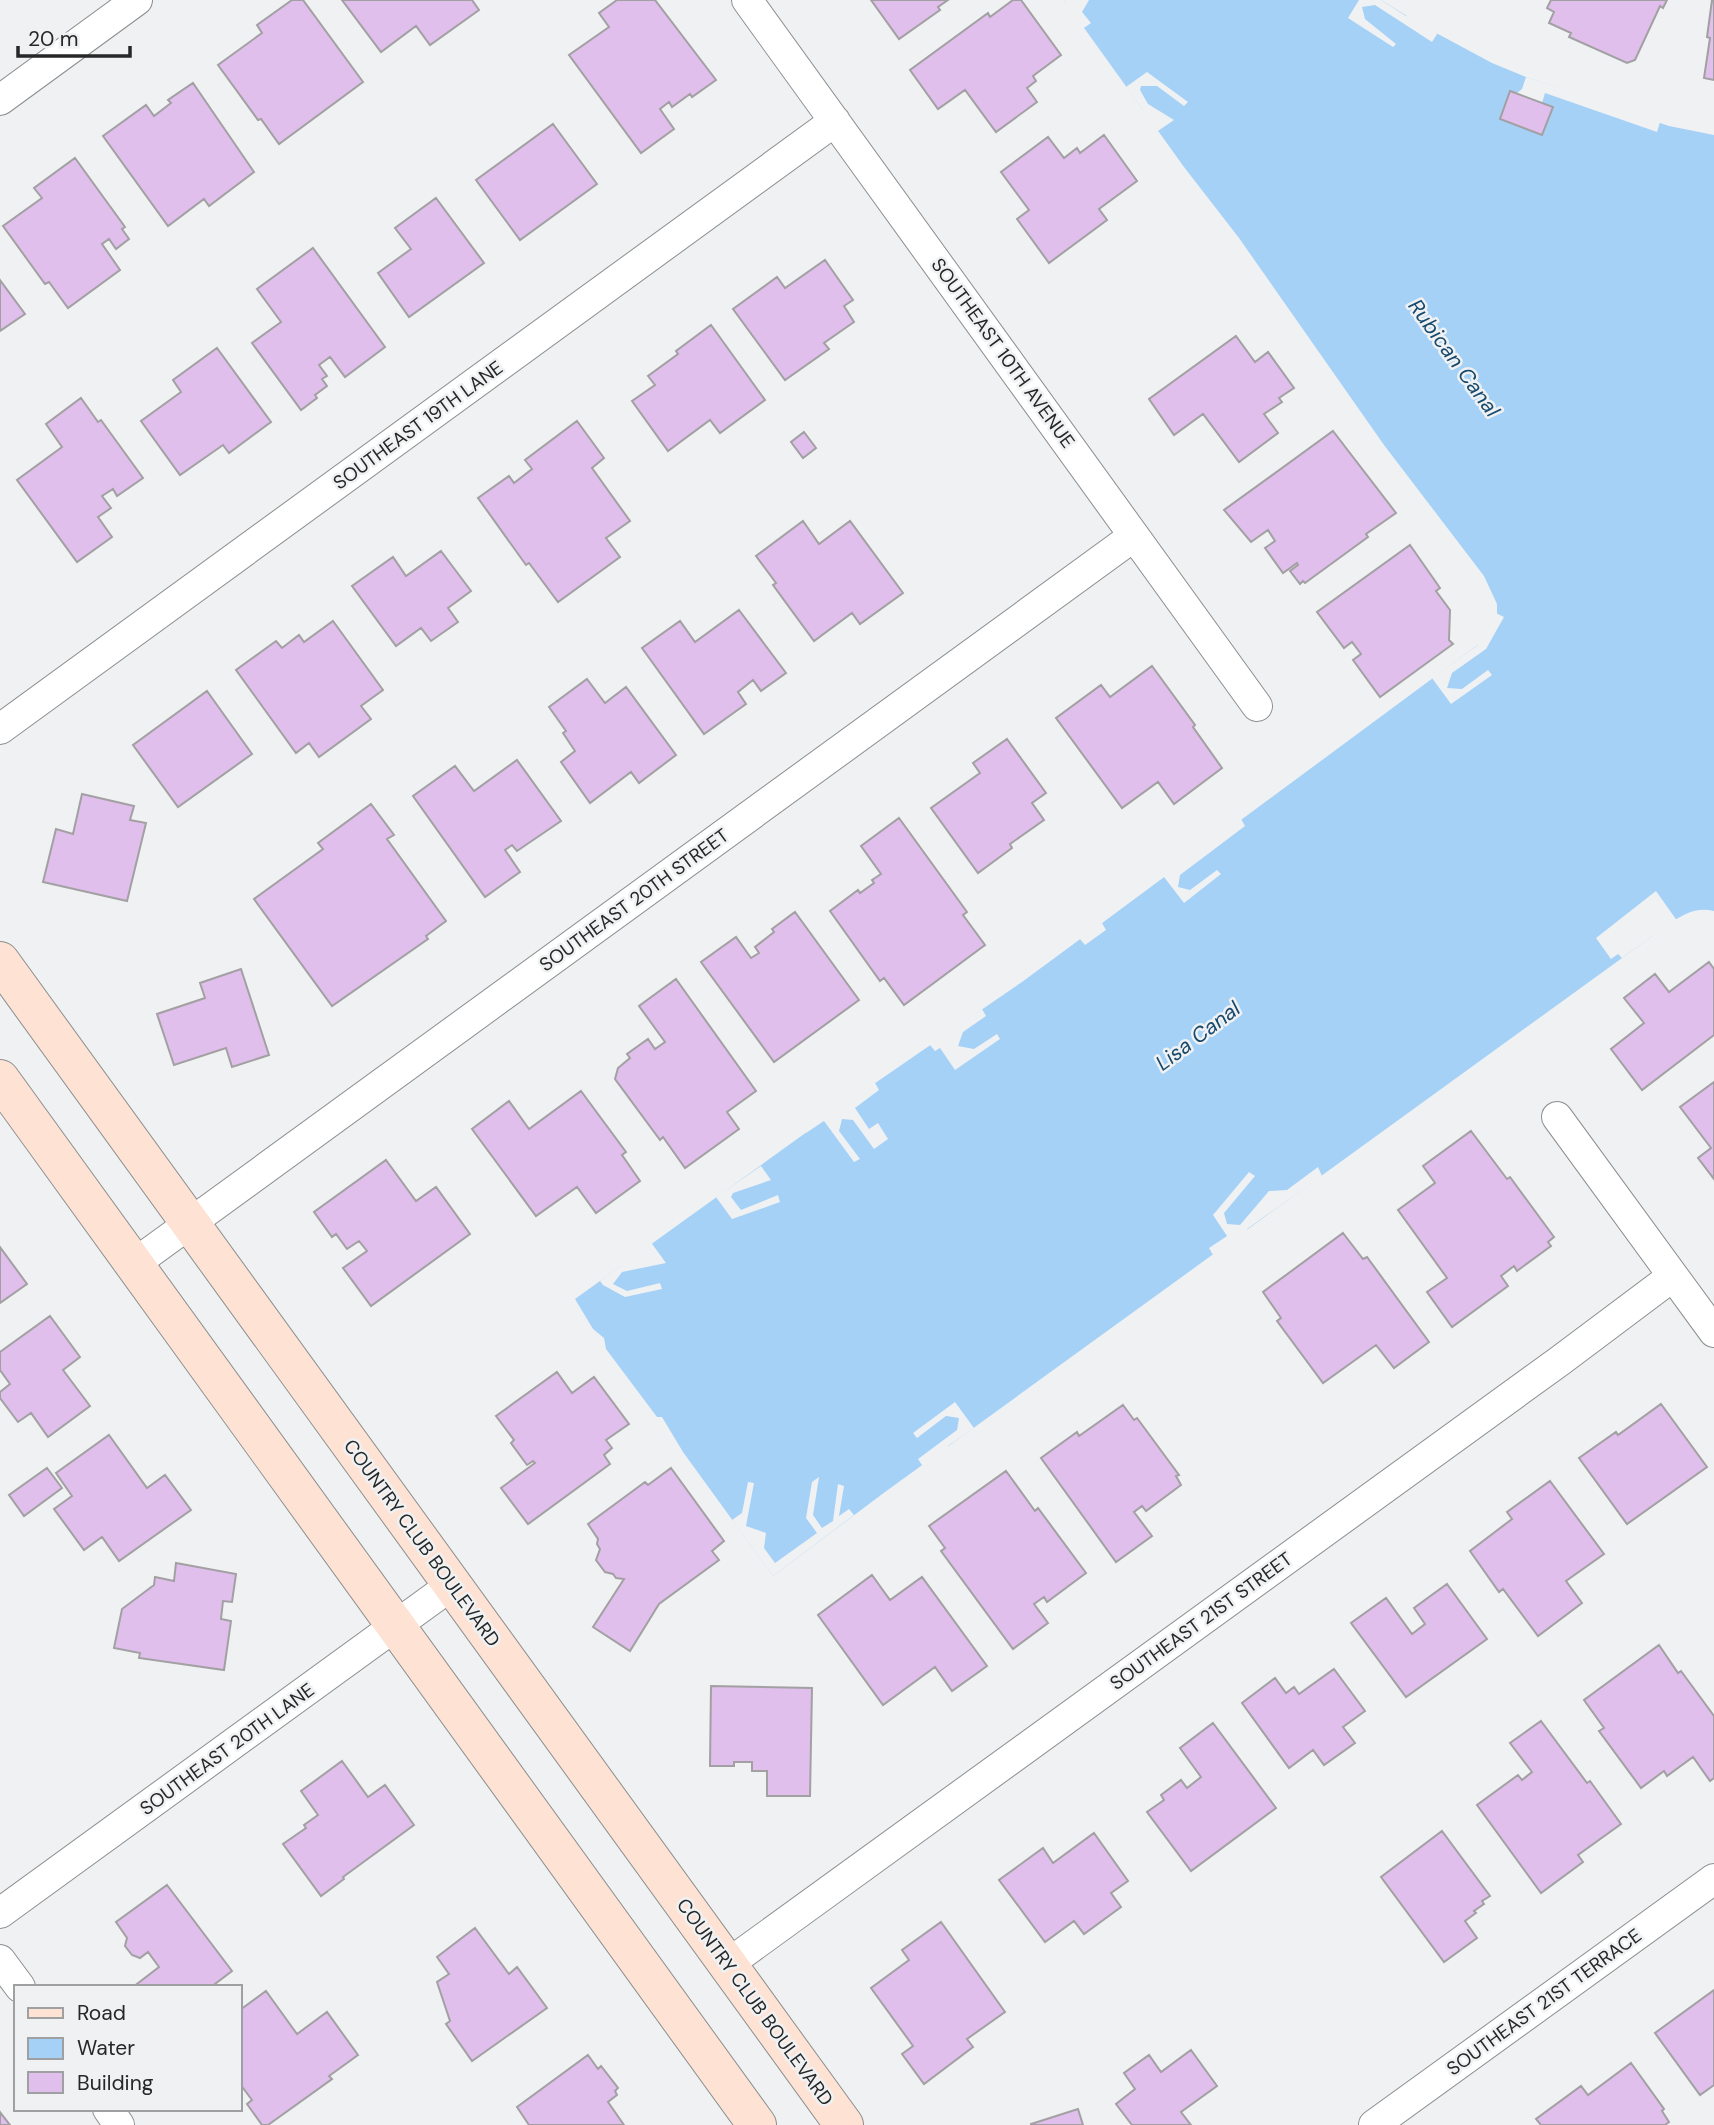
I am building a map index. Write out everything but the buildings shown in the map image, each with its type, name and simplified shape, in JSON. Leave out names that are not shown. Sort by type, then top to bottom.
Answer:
[{"type":"main road","name":"COUNTRY CLUB BOULEVARD","points":[[0,961],[844,2125]]},
{"type":"main road","points":[[0,1079],[757,2125]]},
{"type":"street","points":[[0,100],[137,0]]},
{"type":"street","name":"SOUTHEAST 10TH AVENUE","points":[[747,0],[1257,706]]},
{"type":"street","name":"SOUTHEAST 19TH LANE","points":[[0,729],[835,121]]},
{"type":"street","name":"SOUTHEAST 20TH STREET","points":[[134,1264],[1134,536]]},
{"type":"street","points":[[1557,1117],[1714,1332]]},
{"type":"street","name":"SOUTHEAST 21ST STREET","points":[[728,1964],[1553,1366],[1673,1276]]},
{"type":"street","name":"SOUTHEAST 20TH LANE","points":[[0,1913],[453,1584]]},
{"type":"street","name":"SOUTHEAST 21ST TERRACE","points":[[1374,2125],[1714,1879]]},
{"type":"street","points":[[0,1960],[19,1985]]},
{"type":"water","points":[[1064,0],[1381,0],[1492,63],[1526,77],[1669,126],[1714,135],[1714,911],[1690,912],[1669,924],[773,1576],[683,1452],[662,1417],[657,1417],[606,1349],[604,1338],[593,1329],[575,1299],[875,1083],[1022,982],[1479,644],[1497,618],[1497,604],[1484,576],[1384,445],[1239,238],[1184,167]]},
{"type":"pier","points":[[1064,0],[1089,0],[1082,12],[1091,23],[1081,30],[1066,9],[1068,7]]},
{"type":"pier","points":[[1359,0],[1381,0],[1406,16],[1409,13],[1439,31],[1432,42],[1375,5],[1362,7],[1365,19],[1396,44],[1393,47],[1348,18]]},
{"type":"pier","points":[[1147,72],[1188,102],[1184,106],[1157,86],[1141,86],[1140,90],[1148,104],[1174,120],[1155,133],[1140,112],[1143,110],[1126,87]]},
{"type":"pier","points":[[1526,77],[1661,119],[1657,132],[1545,93],[1542,103],[1553,107],[1552,110],[1509,96],[1510,91],[1517,93],[1522,89]]},
{"type":"pier","points":[[1494,612],[1504,617],[1486,649],[1452,673],[1447,688],[1462,689],[1488,670],[1492,675],[1451,704],[1432,678],[1478,645],[1475,642],[1486,632]]},
{"type":"pier","points":[[1270,792],[1272,795],[1241,819],[1245,826],[1180,875],[1178,887],[1190,890],[1217,870],[1221,874],[1184,903],[1164,877],[1102,923],[1106,930],[1085,945],[1080,939],[1042,967],[1040,965]]},
{"type":"pier","points":[[1656,891],[1678,922],[1622,958],[1618,954],[1611,959],[1596,938]]},
{"type":"pier","points":[[982,1009],[986,1016],[963,1032],[958,1046],[974,1049],[997,1034],[1000,1039],[955,1070],[940,1048],[935,1051],[930,1045],[875,1083],[879,1090],[855,1108],[869,1129],[878,1123],[888,1139],[874,1149],[853,1120],[842,1119],[839,1131],[860,1159],[854,1162],[824,1121],[806,1133],[804,1130],[914,1051],[973,1012],[975,1014]]},
{"type":"pier","points":[[761,1166],[771,1180],[733,1193],[731,1197],[741,1210],[778,1195],[780,1202],[732,1219],[716,1197]]},
{"type":"pier","points":[[1318,1167],[1322,1176],[1247,1229],[1249,1233],[1213,1255],[1209,1248],[1227,1236],[1213,1215],[1249,1172],[1255,1176],[1224,1213],[1227,1224],[1240,1225],[1269,1191],[1287,1190]]},
{"type":"pier","points":[[650,1241],[666,1263],[622,1272],[613,1284],[627,1291],[660,1283],[662,1289],[625,1297],[603,1285],[600,1281],[623,1264],[621,1261]]},
{"type":"pier","points":[[955,1402],[974,1428],[948,1446],[950,1449],[924,1468],[918,1459],[957,1430],[959,1418],[946,1416],[917,1438],[913,1433]]},
{"type":"pier","points":[[819,1477],[813,1515],[822,1528],[833,1521],[838,1484],[844,1486],[839,1516],[849,1509],[854,1515],[773,1576],[732,1520],[742,1513],[748,1482],[754,1483],[746,1526],[766,1533],[764,1548],[775,1563],[817,1533],[806,1518],[812,1482]]},
{"type":"water label","name":"Rubican Canal","points":[[1454,358]]},
{"type":"water label","name":"Lisa Canal","points":[[1198,1036]]}]
